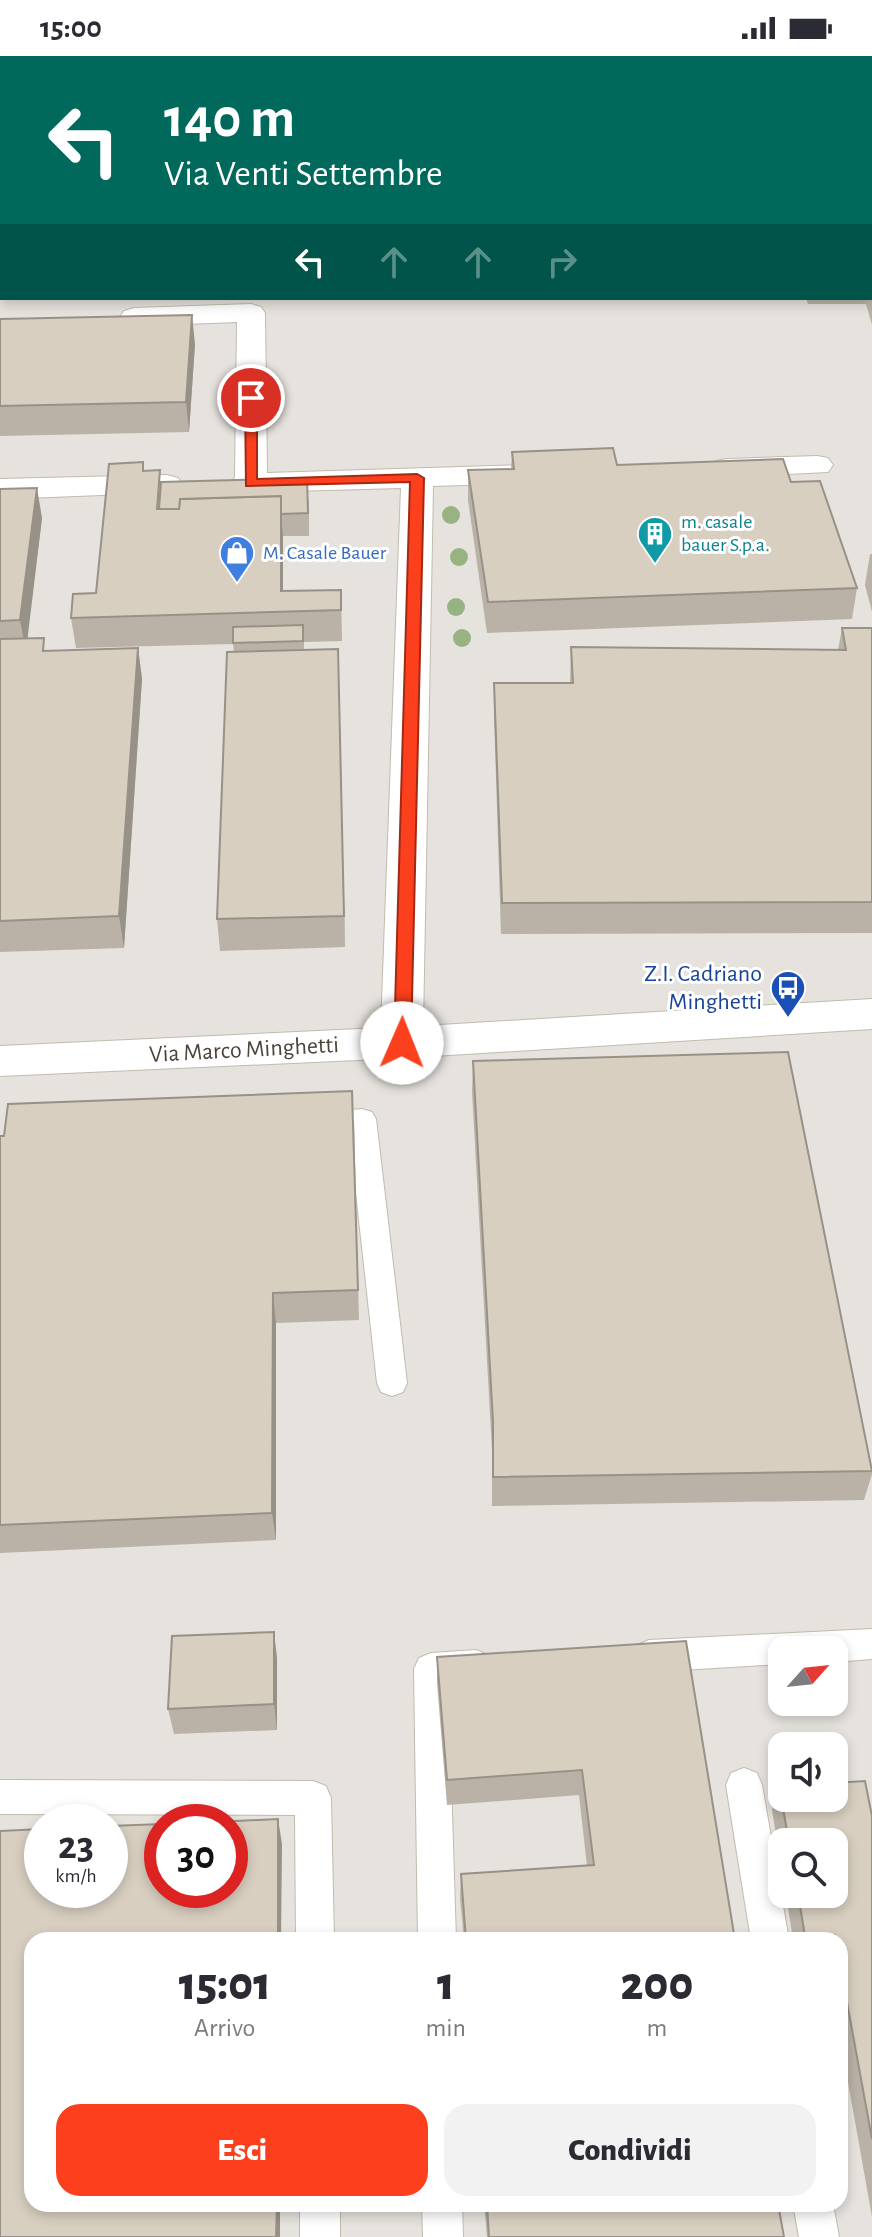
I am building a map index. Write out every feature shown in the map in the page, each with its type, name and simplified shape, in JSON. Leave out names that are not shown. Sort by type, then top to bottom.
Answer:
[{"type":"street","points":[[110,317],[251,313],[251,483]]},
{"type":"street","points":[[694,469],[817,465]]},
{"type":"street","points":[[0,489],[555,473]]},
{"type":"street","points":[[402,1043],[417,478]]},
{"type":"street","name":"Via Marco Minghetti","points":[[0,1061],[402,1043],[872,1014]]},
{"type":"lane","points":[[283,1122],[362,1119],[392,1383]]},
{"type":"lane","points":[[620,1658],[872,1644]]},
{"type":"lane","points":[[437,1932],[431,1669],[510,1664]]},
{"type":"lane","points":[[744,1785],[769,1932]]},
{"type":"lane","points":[[0,1797],[313,1798],[315,1932]]},
{"type":"lane","points":[[320,2212],[320,2237]]},
{"type":"lane","points":[[442,2212],[443,2237]]},
{"type":"lane","points":[[814,2212],[819,2237]]},
{"type":"shaded area","points":[[0,300],[872,300],[872,2237],[0,2237]]},
{"type":"building","points":[[192,315],[186,402],[0,406],[0,319]]},
{"type":"building","name":"m. casale bauer S.p.a.","points":[[613,448],[617,465],[783,459],[791,482],[820,481],[857,588],[488,602],[468,470],[514,469],[512,452]]},
{"type":"building","points":[[143,462],[143,471],[160,470],[157,509],[179,509],[180,499],[281,496],[281,591],[341,590],[341,610],[71,618],[73,594],[96,593],[109,464]]},
{"type":"building","points":[[307,478],[308,513],[281,514],[281,496],[180,499],[179,509],[159,509],[161,482]]},
{"type":"building","points":[[37,488],[20,620],[0,621],[0,489]]},
{"type":"building","points":[[303,625],[303,641],[233,643],[233,627]]},
{"type":"building","points":[[842,628],[872,628],[872,902],[502,903],[494,683],[573,683],[571,647],[846,650]]},
{"type":"building","points":[[44,638],[43,651],[138,648],[119,916],[0,921],[0,639]]},
{"type":"building","points":[[338,649],[344,916],[217,919],[227,652]]},
{"type":"building","points":[[788,1052],[872,1471],[493,1477],[493,1422],[473,1061]]},
{"type":"building","points":[[352,1091],[358,1290],[273,1293],[272,1513],[0,1525],[0,1136],[4,1136],[8,1104]]},
{"type":"building","points":[[274,1632],[274,1704],[168,1709],[172,1636]]},
{"type":"building","points":[[686,1641],[734,1932],[465,1932],[461,1874],[594,1865],[582,1770],[447,1780],[437,1657]]},
{"type":"building","points":[[865,1781],[872,1816],[872,2139],[848,2008],[848,1932],[804,1932],[800,1908],[848,1908],[848,1828],[786,1828],[784,1812],[848,1812],[848,1782]]},
{"type":"building","points":[[278,1819],[278,1932],[24,1932],[24,2212],[277,2212],[276,2237],[0,2237],[0,1831],[24,1830],[24,1908],[128,1908],[128,1825],[144,1825],[144,1908],[248,1908],[248,1820]]},
{"type":"building","points":[[487,2212],[779,2212],[784,2237],[489,2237]]},
{"type":"place","name":"m. casale bauer S.p.a.","points":[[655,565]]},
{"type":"place","name":"M. Casale Bauer","points":[[237,584]]},
{"type":"place","name":"Z.I. Cadriano Minghetti","points":[[788,1019]]},
{"type":"route","points":[[251,398],[251,483],[417,478],[402,1043]]}]
